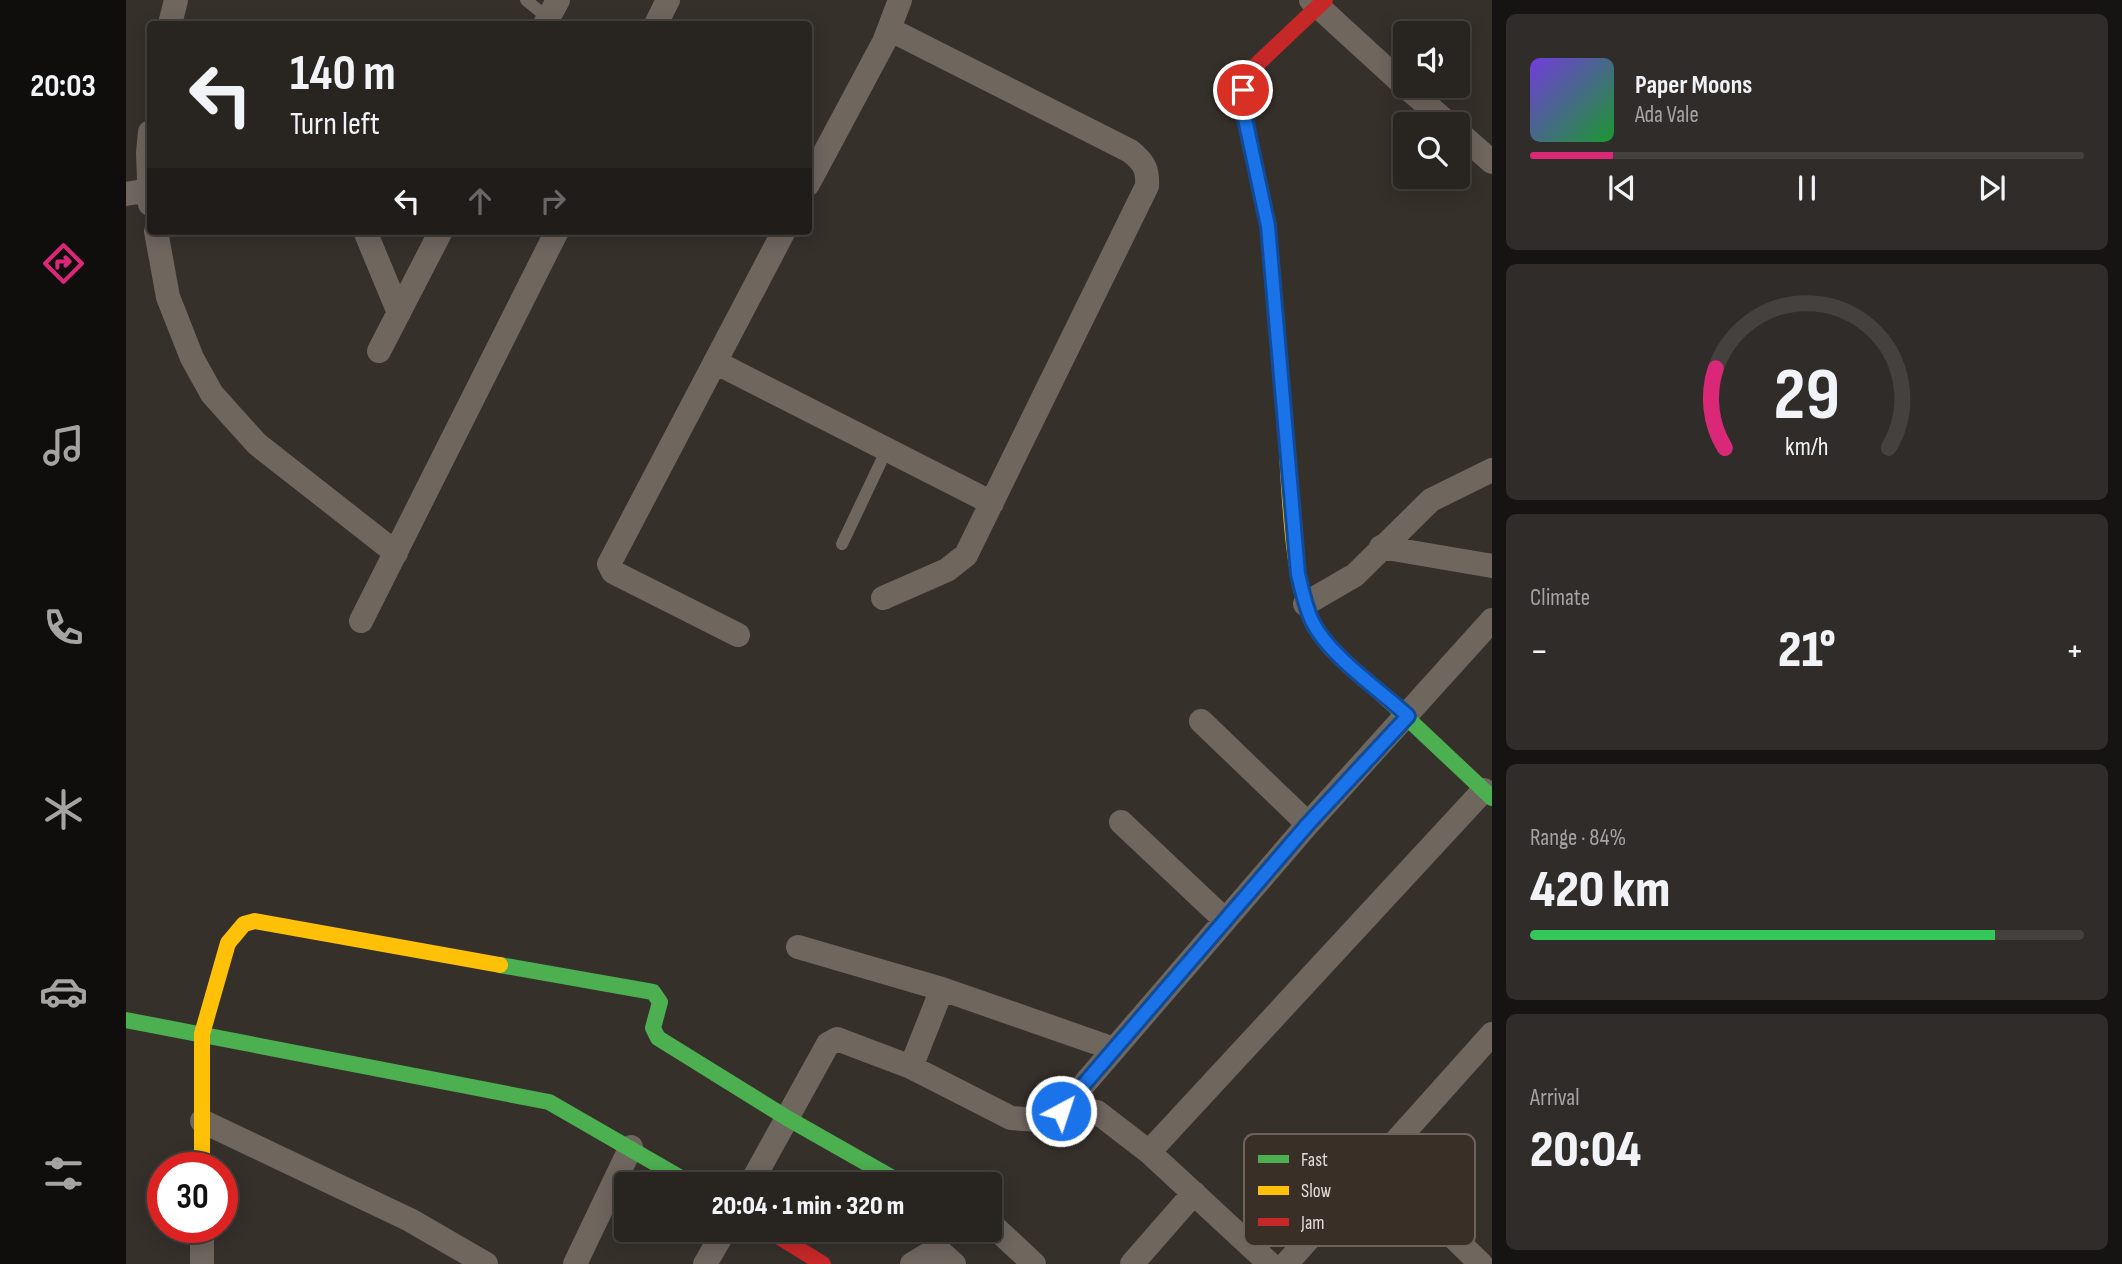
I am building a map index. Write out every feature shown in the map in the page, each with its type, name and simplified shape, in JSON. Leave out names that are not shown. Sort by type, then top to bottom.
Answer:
[{"type":"street","points":[[171,21],[176,0]]},
{"type":"street","points":[[658,21],[668,0]]},
{"type":"street","points":[[812,176],[889,29],[900,0]]},
{"type":"street","points":[[1149,1152],[1488,794],[1408,716],[1331,647],[1313,624],[1298,574],[1268,226],[1244,114],[1243,90],[1251,69],[1318,2],[1393,74]]},
{"type":"street","points":[[883,598],[957,563],[966,555],[1147,186],[1148,172],[1142,161],[1130,151],[889,29]]},
{"type":"street","points":[[1419,98],[1435,112]]},
{"type":"street","points":[[1470,143],[1492,162]]},
{"type":"street","points":[[144,194],[147,163]]},
{"type":"street","points":[[157,235],[168,297],[192,358],[212,394],[257,444],[396,553]]},
{"type":"street","points":[[367,235],[399,313]]},
{"type":"street","points":[[379,351],[439,235]]},
{"type":"street","points":[[361,621],[555,235]]},
{"type":"street","points":[[738,635],[613,572],[609,564],[782,235]]},
{"type":"street","points":[[715,362],[992,503]]},
{"type":"street","points":[[1305,604],[1354,575],[1431,500],[1492,470]]},
{"type":"street","points":[[1381,547],[1492,566]]},
{"type":"street","points":[[1061,1111],[1308,824],[1492,620]]},
{"type":"street","points":[[1201,722],[1308,824]]},
{"type":"street","points":[[1121,822],[1225,920]]},
{"type":"street","points":[[202,1152],[202,1034],[228,943],[244,924],[256,921],[653,992],[660,1002],[653,1028],[658,1038],[787,1118],[882,1172]]},
{"type":"street","points":[[798,947],[942,989],[1114,1049]]},
{"type":"street","points":[[911,1068],[942,989]]},
{"type":"street","points":[[126,1020],[549,1102],[672,1172]]},
{"type":"street","points":[[1402,1134],[1492,1034]]},
{"type":"street","points":[[757,1172],[828,1045],[834,1039],[911,1068],[1011,1118],[1038,1120],[1061,1111],[1084,1108],[1097,1112],[1149,1152],[1244,1240]]},
{"type":"street","points":[[202,1121],[410,1220],[486,1264]]},
{"type":"street","points":[[575,1264],[631,1147]]},
{"type":"street","points":[[1132,1264],[1194,1194]]},
{"type":"street","points":[[1002,1234],[1034,1264]]},
{"type":"street","points":[[705,1264],[717,1242]]},
{"type":"street","points":[[787,1242],[823,1264]]},
{"type":"street","points":[[202,1243],[202,1264]]},
{"type":"street","points":[[1250,1246],[1270,1264]]},
{"type":"street","points":[[1286,1264],[1302,1246]]},
{"type":"street","points":[[1463,1246],[1481,1264]]},
{"type":"street","points":[[912,1264],[937,1249],[954,1264]]},
{"type":"lane","points":[[526,0],[550,14]]},
{"type":"lane","points":[[842,544],[887,449]]},
{"type":"traffic: fast","points":[[1388,700],[1492,798]]},
{"type":"traffic: fast","points":[[500,965],[653,992],[660,1002],[653,1028],[658,1038],[787,1118],[882,1172]]},
{"type":"traffic: fast","points":[[126,1020],[549,1102],[670,1172]]},
{"type":"traffic: slow","points":[[1285,419],[1295,554],[1305,605],[1313,624],[1328,645],[1388,700]]},
{"type":"traffic: slow","points":[[202,1152],[202,1034],[228,943],[244,924],[255,921],[500,965]]},
{"type":"traffic: jam","points":[[1285,419],[1268,226],[1244,114],[1243,90],[1251,70],[1325,0]]},
{"type":"traffic: jam","points":[[787,1242],[823,1264]]},
{"type":"route","points":[[1061,1111],[1308,824],[1408,716],[1331,647],[1313,624],[1305,604],[1298,574],[1268,226],[1244,114],[1243,90]]}]
